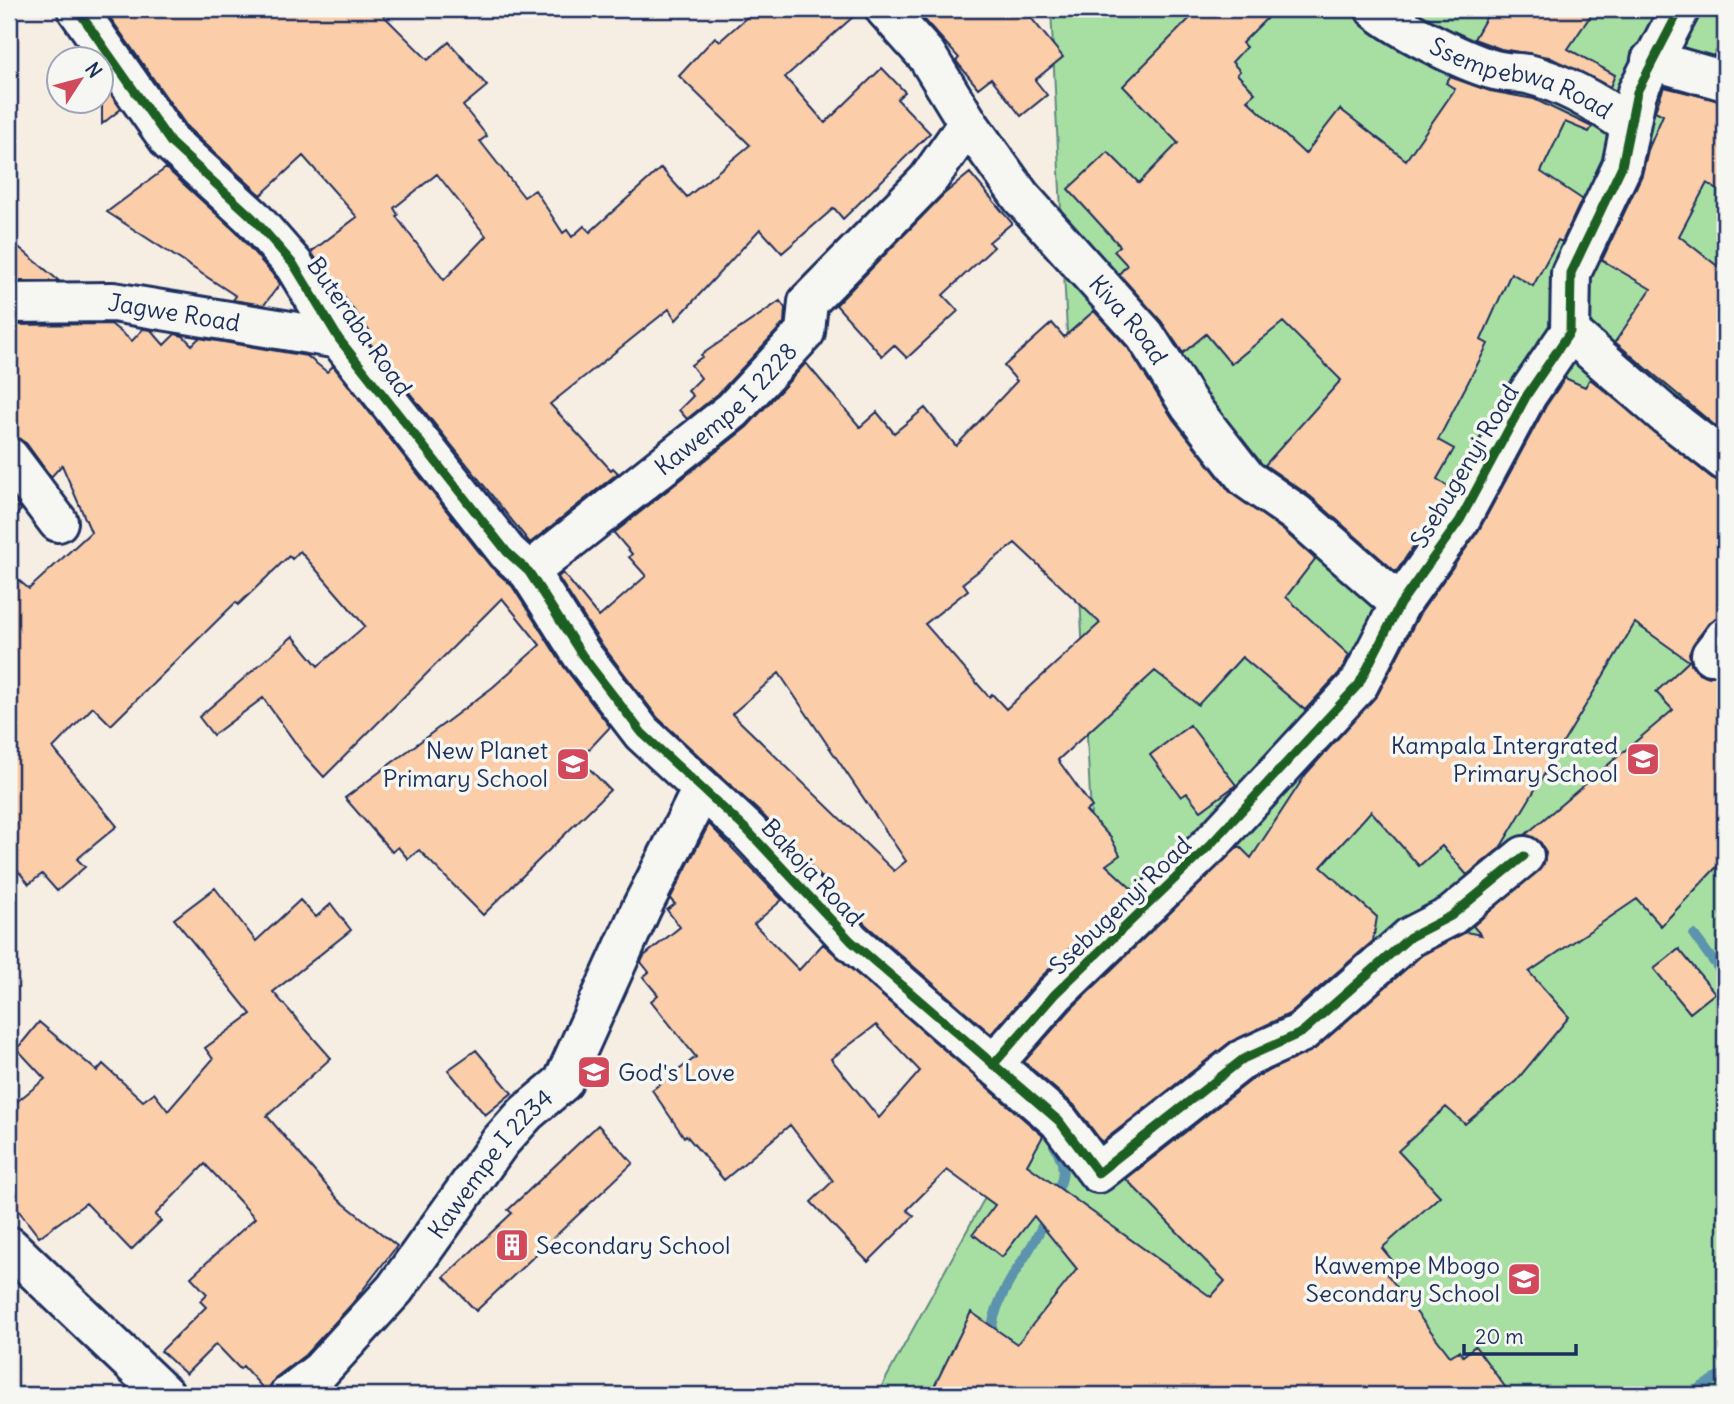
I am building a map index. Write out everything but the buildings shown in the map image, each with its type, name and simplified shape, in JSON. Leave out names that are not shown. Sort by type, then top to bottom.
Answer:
[{"type":"street","name":"Buteraba Road","points":[[77,9],[171,142],[252,217],[294,265],[339,339],[507,552],[529,572]]},
{"type":"street","name":"Kiva Road","points":[[885,9],[927,56],[968,123],[1021,197],[1145,334],[1190,406],[1247,479],[1296,513],[1400,604]]},
{"type":"street","name":"Ssempebwa Road","points":[[1375,9],[1416,34],[1490,69],[1528,74],[1592,102],[1630,126]]},
{"type":"street","points":[[1680,9],[1651,60],[1637,92],[1622,166],[1571,273],[1570,332],[1663,413],[1725,461]]},
{"type":"street","points":[[1651,60],[1725,82]]},
{"type":"street","name":"Kawempe I 2228","points":[[529,572],[733,410],[805,332],[808,302],[928,180],[968,123]]},
{"type":"street","name":"Jagwe Road","points":[[9,303],[113,302],[339,339]]},
{"type":"street","name":"Ssebugenyi Road","points":[[993,1065],[1055,994],[1210,845],[1359,684],[1400,604],[1460,520],[1527,395],[1570,332]]},
{"type":"street","points":[[9,457],[58,522]]},
{"type":"street","name":"Bakoja Road","points":[[529,572],[582,655],[642,733],[748,831],[851,941],[1059,1121],[1098,1173],[1243,1059],[1301,1033],[1410,937],[1451,916],[1524,856]]},
{"type":"street","name":"Kawempe I 2234","points":[[289,1395],[320,1371],[395,1289],[500,1142],[526,1113],[563,1082],[642,906],[702,789]]},
{"type":"street","points":[[9,1246],[165,1395]]},
{"type":"green space","points":[[1051,9],[1725,9],[1725,1395],[877,1395],[1029,1117],[1092,837]]},
{"type":"waterway","points":[[1694,935],[1725,977]]},
{"type":"waterway","points":[[1052,1200],[1060,1186],[1063,1173],[1061,1159],[1054,1145]]},
{"type":"waterway","points":[[990,1339],[999,1303],[1047,1215]]},
{"type":"waterway","points":[[1688,1395],[1725,1373]]},
{"type":"cycle path","points":[[77,9],[171,143],[252,217],[294,265],[339,339],[507,552],[529,572],[582,655],[642,733],[748,831],[851,941],[1059,1121],[1098,1173],[1243,1059],[1301,1033],[1410,937],[1451,916],[1524,856]]},
{"type":"cycle path","points":[[993,1065],[1055,994],[1210,845],[1359,684],[1400,604],[1460,520],[1527,395],[1570,332],[1571,273],[1622,166],[1637,92],[1680,9]]},
{"type":"place","name":"Kampala Intergrated Primary School","points":[[1643,759]]},
{"type":"place","name":"New Planet Primary School","points":[[573,764]]},
{"type":"place","name":"God's Love","points":[[594,1072]]},
{"type":"place","name":"Secondary School","points":[[512,1245]]},
{"type":"place","name":"Kawempe Mbogo Secondary School","points":[[1524,1279]]}]
